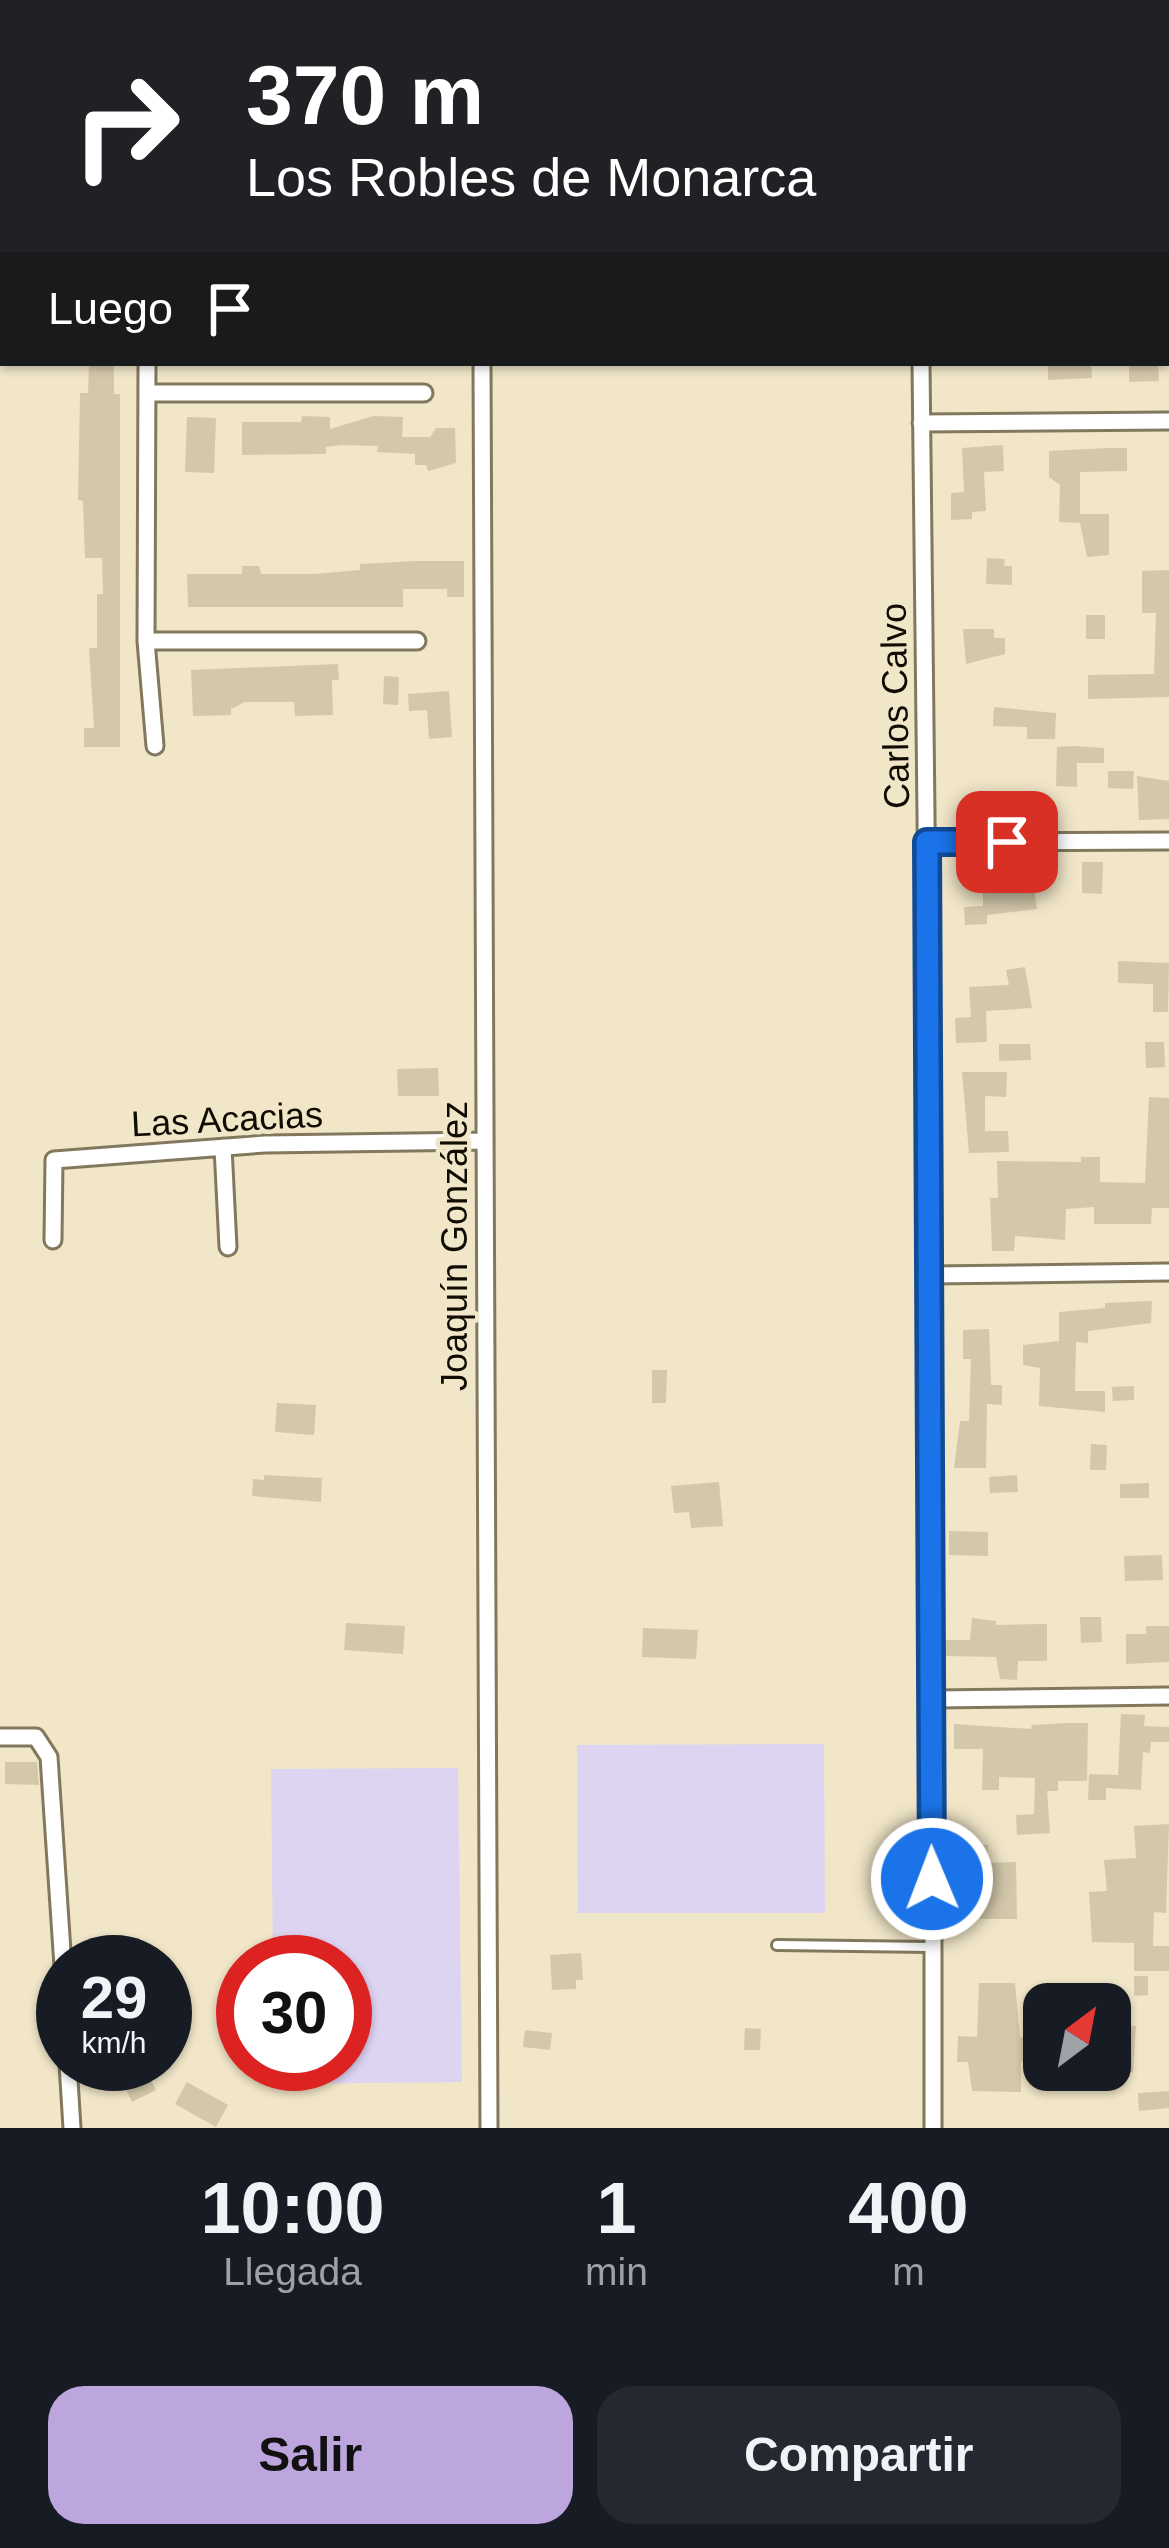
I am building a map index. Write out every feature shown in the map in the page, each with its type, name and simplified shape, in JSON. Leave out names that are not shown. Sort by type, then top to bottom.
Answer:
[{"type":"street","points":[[147,366],[146,641],[155,746]]},
{"type":"street","name":"Joaquín González","points":[[482,366],[489,2128]]},
{"type":"street","name":"Carlos Calvo","points":[[922,366],[934,1699],[933,2128]]},
{"type":"street","points":[[147,393],[424,393]]},
{"type":"street","points":[[921,423],[1169,421]]},
{"type":"street","points":[[146,641],[417,641]]},
{"type":"street","points":[[927,842],[1169,842]]},
{"type":"street","name":"Las Acacias","points":[[53,1240],[54,1160],[223,1147],[484,1141]]},
{"type":"street","points":[[223,1147],[228,1247]]},
{"type":"street","points":[[930,1275],[1169,1272]]},
{"type":"street","points":[[934,1699],[1169,1696]]},
{"type":"street","points":[[0,1737],[36,1738],[52,1768],[61,1935]]},
{"type":"street","points":[[70,2091],[72,2128]]},
{"type":"lane","points":[[777,1946],[933,1947]]},
{"type":"shaded area","points":[[824,1744],[825,1913],[578,1913],[577,1745]]},
{"type":"shaded area","points":[[458,1768],[462,2082],[372,2083],[372,1935],[273,1935],[271,1769]]},
{"type":"building","points":[[89,366],[114,366],[114,394],[120,394],[120,747],[84,747],[84,728],[94,728],[89,648],[97,648],[97,594],[103,594],[102,558],[85,558],[83,501],[78,500],[80,393],[88,393]]},
{"type":"building","points":[[1048,366],[1091,366],[1092,378],[1048,380]]},
{"type":"building","points":[[1129,366],[1158,366],[1159,381],[1129,382]]},
{"type":"building","points":[[302,416],[330,417],[330,429],[373,416],[403,417],[402,437],[430,437],[436,428],[455,428],[456,463],[428,471],[426,465],[415,465],[415,454],[377,452],[378,446],[326,447],[326,454],[242,455],[242,422],[301,422]]},
{"type":"building","points":[[187,417],[216,418],[214,473],[185,472]]},
{"type":"building","points":[[1003,445],[1004,471],[984,472],[986,511],[972,512],[972,519],[951,520],[951,493],[964,492],[962,448]]},
{"type":"building","points":[[1127,448],[1127,471],[1080,472],[1080,514],[1109,514],[1109,555],[1087,557],[1080,523],[1059,522],[1060,485],[1049,477],[1049,451]]},
{"type":"building","points":[[987,558],[1005,559],[1004,566],[1012,566],[1012,585],[986,584]]},
{"type":"building","points":[[464,561],[464,597],[447,597],[447,589],[403,589],[403,607],[188,607],[187,574],[242,574],[242,566],[259,566],[261,574],[314,574],[360,570],[360,564]]},
{"type":"building","points":[[1169,570],[1169,697],[1088,699],[1088,675],[1154,674],[1156,613],[1142,613],[1142,571]]},
{"type":"building","points":[[1086,615],[1105,615],[1105,639],[1086,639]]},
{"type":"building","points":[[963,629],[994,629],[994,638],[1005,638],[1005,654],[966,664]]},
{"type":"building","points":[[338,664],[339,680],[332,680],[333,715],[295,716],[294,702],[245,702],[231,709],[231,715],[193,716],[191,670]]},
{"type":"building","points":[[384,676],[399,677],[398,705],[383,704]]},
{"type":"building","points":[[449,691],[452,737],[429,739],[427,710],[409,711],[408,694]]},
{"type":"building","points":[[994,707],[1056,713],[1055,739],[1027,739],[1027,727],[993,726]]},
{"type":"building","points":[[1057,747],[1104,748],[1104,763],[1077,763],[1077,787],[1056,786]]},
{"type":"building","points":[[1108,771],[1134,771],[1133,789],[1108,788]]},
{"type":"building","points":[[1137,776],[1169,781],[1169,819],[1139,820]]},
{"type":"building","points":[[1082,862],[1103,862],[1102,894],[1082,893]]},
{"type":"building","points":[[983,872],[1004,872],[1003,892],[1034,888],[1037,909],[987,915],[987,924],[965,925],[964,907],[983,906]]},
{"type":"building","points":[[1118,961],[1169,963],[1168,1012],[1153,1012],[1153,984],[1118,983]]},
{"type":"building","points":[[1025,967],[1032,1008],[986,1011],[987,1042],[956,1043],[955,1018],[971,1017],[969,987],[1009,985],[1006,970]]},
{"type":"building","points":[[1145,1042],[1164,1042],[1165,1067],[1146,1068]]},
{"type":"building","points":[[999,1044],[1030,1044],[1031,1060],[999,1061]]},
{"type":"building","points":[[438,1068],[439,1096],[398,1096],[397,1069]]},
{"type":"building","points":[[962,1072],[1007,1072],[1006,1097],[985,1096],[985,1131],[1008,1131],[1009,1152],[969,1153]]},
{"type":"building","points":[[1149,1097],[1169,1098],[1169,1208],[1152,1208],[1151,1224],[1094,1224],[1094,1207],[1066,1209],[1065,1240],[1015,1236],[1014,1251],[992,1251],[990,1198],[998,1198],[997,1161],[1081,1162],[1081,1157],[1100,1157],[1100,1182],[1145,1183]]},
{"type":"building","points":[[1152,1301],[1151,1323],[1088,1331],[1088,1343],[1076,1342],[1075,1391],[1105,1391],[1105,1412],[1039,1406],[1040,1368],[1023,1365],[1023,1345],[1059,1341],[1059,1312]]},
{"type":"building","points":[[989,1329],[991,1385],[1002,1385],[1002,1405],[987,1404],[986,1468],[954,1468],[960,1421],[969,1421],[971,1359],[963,1359],[963,1330]]},
{"type":"building","points":[[652,1370],[667,1370],[666,1403],[652,1403]]},
{"type":"building","points":[[1134,1386],[1134,1400],[1113,1401],[1112,1387]]},
{"type":"building","points":[[277,1403],[316,1405],[314,1435],[275,1432]]},
{"type":"building","points":[[1091,1444],[1107,1445],[1106,1470],[1090,1470]]},
{"type":"building","points":[[264,1475],[322,1478],[321,1502],[252,1496],[253,1479],[264,1480]]},
{"type":"building","points":[[1017,1475],[1018,1492],[990,1493],[989,1477]]},
{"type":"building","points":[[719,1482],[723,1526],[691,1528],[689,1512],[674,1513],[671,1486]]},
{"type":"building","points":[[1149,1483],[1149,1498],[1120,1498],[1120,1484]]},
{"type":"building","points":[[949,1531],[988,1532],[988,1556],[949,1555]]},
{"type":"building","points":[[1162,1555],[1163,1580],[1125,1581],[1124,1556]]},
{"type":"building","points":[[1080,1617],[1101,1617],[1102,1642],[1081,1643]]},
{"type":"building","points":[[972,1618],[996,1621],[996,1625],[1047,1624],[1047,1661],[1018,1661],[1017,1680],[1000,1679],[996,1657],[945,1656],[945,1640],[970,1640]]},
{"type":"building","points":[[346,1623],[405,1626],[403,1654],[344,1650]]},
{"type":"building","points":[[1146,1626],[1169,1626],[1169,1662],[1126,1664],[1126,1634],[1146,1634]]},
{"type":"building","points":[[643,1628],[698,1630],[696,1659],[642,1657]]},
{"type":"building","points":[[1121,1714],[1145,1715],[1144,1726],[1169,1727],[1169,1742],[1151,1742],[1150,1753],[1143,1752],[1141,1790],[1106,1788],[1106,1800],[1088,1800],[1089,1774],[1118,1775]]},
{"type":"building","points":[[1088,1723],[1087,1781],[1058,1781],[1058,1791],[1047,1791],[1050,1833],[1017,1835],[1016,1815],[1034,1814],[1035,1778],[999,1777],[999,1790],[982,1790],[983,1749],[954,1749],[954,1724],[1031,1729],[1032,1725]]},
{"type":"building","points":[[5,1762],[37,1762],[39,1785],[5,1784]]},
{"type":"building","points":[[1169,1824],[1166,1913],[1154,1912],[1153,1946],[1169,1946],[1169,1971],[1134,1971],[1134,1943],[1092,1942],[1089,1892],[1107,1891],[1104,1860],[1136,1858],[1134,1826]]},
{"type":"building","points":[[950,1836],[969,1836],[969,1845],[988,1845],[988,1863],[1016,1862],[1017,1919],[980,1919],[984,1863],[946,1864]]},
{"type":"building","points":[[581,1953],[583,1980],[576,1980],[576,1989],[552,1990],[550,1955]]},
{"type":"building","points":[[1134,1976],[1148,1976],[1148,1995],[1134,1996]]},
{"type":"building","points":[[979,1983],[1015,1983],[1023,2038],[1021,2092],[972,2091],[968,2062],[957,2062],[958,2036],[977,2037]]},
{"type":"building","points":[[1131,2026],[1136,2026],[1131,2072]]},
{"type":"building","points":[[745,2028],[761,2029],[760,2050],[744,2050]]},
{"type":"building","points":[[525,2030],[552,2033],[550,2050],[523,2047]]},
{"type":"building","points":[[192,2085],[228,2105],[216,2127],[175,2104],[182,2091],[192,2091]]},
{"type":"building","points":[[127,2091],[154,2091],[132,2102]]},
{"type":"building","points":[[1169,2091],[1169,2108],[1139,2111],[1138,2093]]},
{"type":"route","points":[[932,1879],[927,842],[1007,842]]}]
